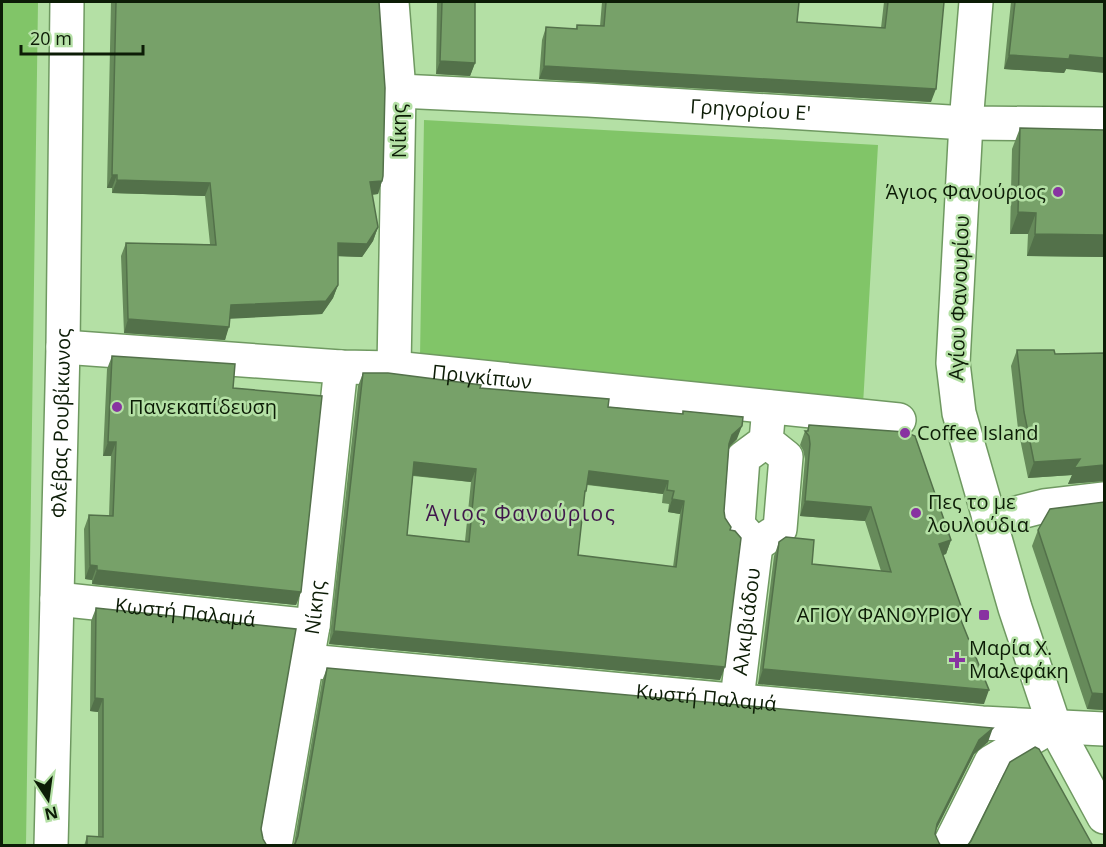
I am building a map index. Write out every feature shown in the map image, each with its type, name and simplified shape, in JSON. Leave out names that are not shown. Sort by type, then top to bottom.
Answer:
[{"type":"street","name":"Φλέβας Ρουβίκωνος","points":[[51,846],[63,347],[67,2]]},
{"type":"street","name":"Νίκης","points":[[392,2],[399,91],[394,368]]},
{"type":"street","name":"Αγίου Φανουρίου","points":[[976,2],[966,123],[953,363],[959,413],[1022,630],[1054,725],[1104,817]]},
{"type":"street","name":"Γρηγορίου Ε'","points":[[399,91],[966,123],[1104,124]]},
{"type":"street","name":"Πριγκίπων","points":[[63,347],[341,367],[394,368],[899,420]]},
{"type":"street","name":"Νίκης","points":[[275,846],[313,626],[341,367]]},
{"type":"street","points":[[766,441],[769,407]]},
{"type":"street","name":"Αλκιβιάδου","points":[[737,699],[756,545],[738,525],[743,458],[766,441],[786,457],[780,529],[756,545]]},
{"type":"street","points":[[989,519],[1044,506],[1104,499]]},
{"type":"street","name":"Κωστή Παλαμά","points":[[57,599],[313,626]]},
{"type":"street","name":"Κωστή Παλαμά","points":[[308,661],[982,723],[1104,729]]},
{"type":"street","points":[[950,846],[991,762],[1054,725]]},
{"type":"green space","points":[[2,2],[38,2],[26,846],[2,845]]},
{"type":"green space","points":[[424,120],[878,145],[863,405],[420,357]]},
{"type":"building","points":[[116,2],[379,2],[385,88],[383,176],[382,181],[370,182],[378,227],[367,244],[338,243],[338,285],[326,301],[231,305],[229,327],[128,319],[126,243],[216,245],[210,183],[117,180],[117,175],[112,175]]},
{"type":"building","points":[[442,2],[475,2],[475,63],[440,61]]},
{"type":"building","points":[[606,2],[799,2],[797,22],[885,28],[888,2],[944,2],[936,89],[544,66],[546,27],[577,29],[577,25],[604,26]]},
{"type":"building","points":[[1015,2],[1104,2],[1104,58],[1070,55],[1069,59],[1009,55]]},
{"type":"building","name":"Άγιος Φανούριος","points":[[1020,128],[1104,130],[1104,235],[1035,234],[1036,213],[1018,212]]},
{"type":"building","points":[[1017,350],[1054,350],[1055,354],[1104,353],[1104,465],[1074,468],[1080,459],[1034,462],[1024,412]]},
{"type":"building","points":[[112,356],[235,364],[233,388],[322,396],[301,592],[97,570],[97,566],[90,565],[89,515],[113,516],[116,442],[108,442]]},
{"type":"building","points":[[363,373],[388,373],[481,385],[480,388],[609,399],[608,407],[743,417],[742,426],[732,435],[729,444],[724,511],[725,518],[731,527],[730,530],[735,531],[741,538],[725,667],[334,631]],"holes":[[[414,462],[476,469],[469,542],[407,535]],[[589,471],[668,481],[667,490],[674,491],[672,499],[684,501],[676,567],[578,555]]]},
{"type":"building","points":[[809,425],[905,432],[915,436],[951,540],[939,544],[961,606],[956,608],[989,690],[763,669],[779,542],[786,537],[814,540],[812,564],[891,572],[871,507],[805,501],[810,444],[809,436],[805,431],[808,431]]},
{"type":"building","points":[[1104,502],[1104,694],[1092,693],[1038,530],[1050,509]]},
{"type":"building","points":[[96,608],[296,629],[261,829],[267,846],[87,846],[87,836],[103,837],[103,699],[95,698]]},
{"type":"building","points":[[327,668],[993,728],[979,740],[937,824],[935,834],[941,846],[293,846],[298,836]]},
{"type":"building","points":[[1035,747],[1039,749],[1093,846],[967,846],[1010,762]]},
{"type":"place","name":"Άγιος Φανούριος","points":[[1058,192]]},
{"type":"place","name":"Πανεκαπίδευση","points":[[117,407]]},
{"type":"place","name":"Coffee Island","points":[[905,433]]},
{"type":"place","name":"Πες το με λουλούδια","points":[[916,513]]},
{"type":"place","name":"ΑΓΙΟΥ ΦΑΝΟΥΡΙΟΥ","points":[[984,615]]},
{"type":"place","name":"Μαρία Χ. Μαλεφάκη","points":[[957,660]]},
{"type":"district","name":"Άγιος Φανούριος","points":[[521,514]]}]
